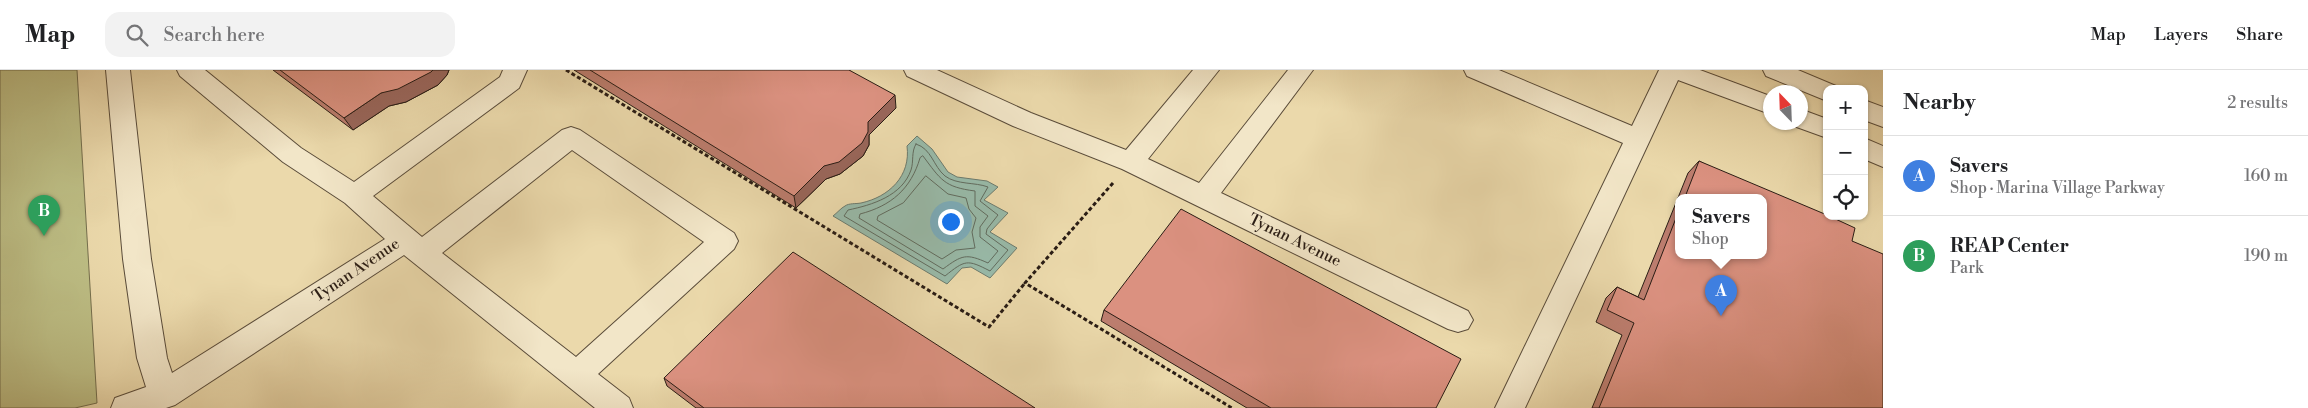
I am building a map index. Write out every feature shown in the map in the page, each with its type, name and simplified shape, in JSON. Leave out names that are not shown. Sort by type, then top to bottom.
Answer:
[{"type":"street","points":[[118,70],[137,259],[152,358],[164,395]]},
{"type":"street","name":"Tynan Avenue","points":[[126,408],[164,395],[414,246],[354,196],[292,156],[190,70]]},
{"type":"street","points":[[354,196],[510,82],[515,70]]},
{"type":"street","name":"Tynan Avenue","points":[[916,70],[960,93],[1043,129],[1131,162],[1458,320]]},
{"type":"street","points":[[1131,162],[1208,70]]},
{"type":"street","points":[[1204,196],[1301,70]]},
{"type":"street","points":[[1476,70],[1638,139]]},
{"type":"street","points":[[1510,408],[1638,139],[1673,70],[1763,102]]},
{"type":"street","points":[[1775,70],[1823,90]]},
{"type":"street","points":[[1868,111],[1883,118]]},
{"type":"street","points":[[1808,121],[1823,127]]},
{"type":"street","points":[[576,375],[724,241],[571,137],[414,246],[576,375],[618,408]]},
{"type":"street","points":[[1868,150],[1883,157]]},
{"type":"path","points":[[566,70],[989,327],[1131,162]]},
{"type":"path","points":[[1025,283],[1232,408]]},
{"type":"green space","points":[[0,70],[77,70],[97,403],[75,408],[0,408]]},
{"type":"water","points":[[917,136],[932,149],[948,172],[957,177],[987,181],[998,187],[984,200],[1008,213],[990,232],[1017,248],[990,278],[971,267],[962,268],[947,284],[833,216],[847,205],[871,200],[889,190],[902,176],[907,157],[907,146]]},
{"type":"building","points":[[280,70],[433,70],[398,89],[381,93],[344,118]]},
{"type":"building","points":[[590,70],[849,70],[895,95],[868,122],[868,132],[862,143],[839,162],[824,166],[794,196]]},
{"type":"building","points":[[1699,161],[1823,213],[1823,220],[1838,220],[1855,228],[1852,241],[1883,254],[1883,408],[1599,408],[1634,323],[1607,310],[1617,287],[1644,300],[1675,221],[1675,259],[1767,259],[1767,194],[1686,194]]},
{"type":"building","points":[[1181,209],[1461,359],[1436,408],[1271,408],[1104,310]]},
{"type":"building","points":[[793,252],[1035,408],[704,408],[664,378]]},
{"type":"place","name":"REAP Center","points":[[44,236]]},
{"type":"place","name":"Savers","points":[[1721,316]]}]
